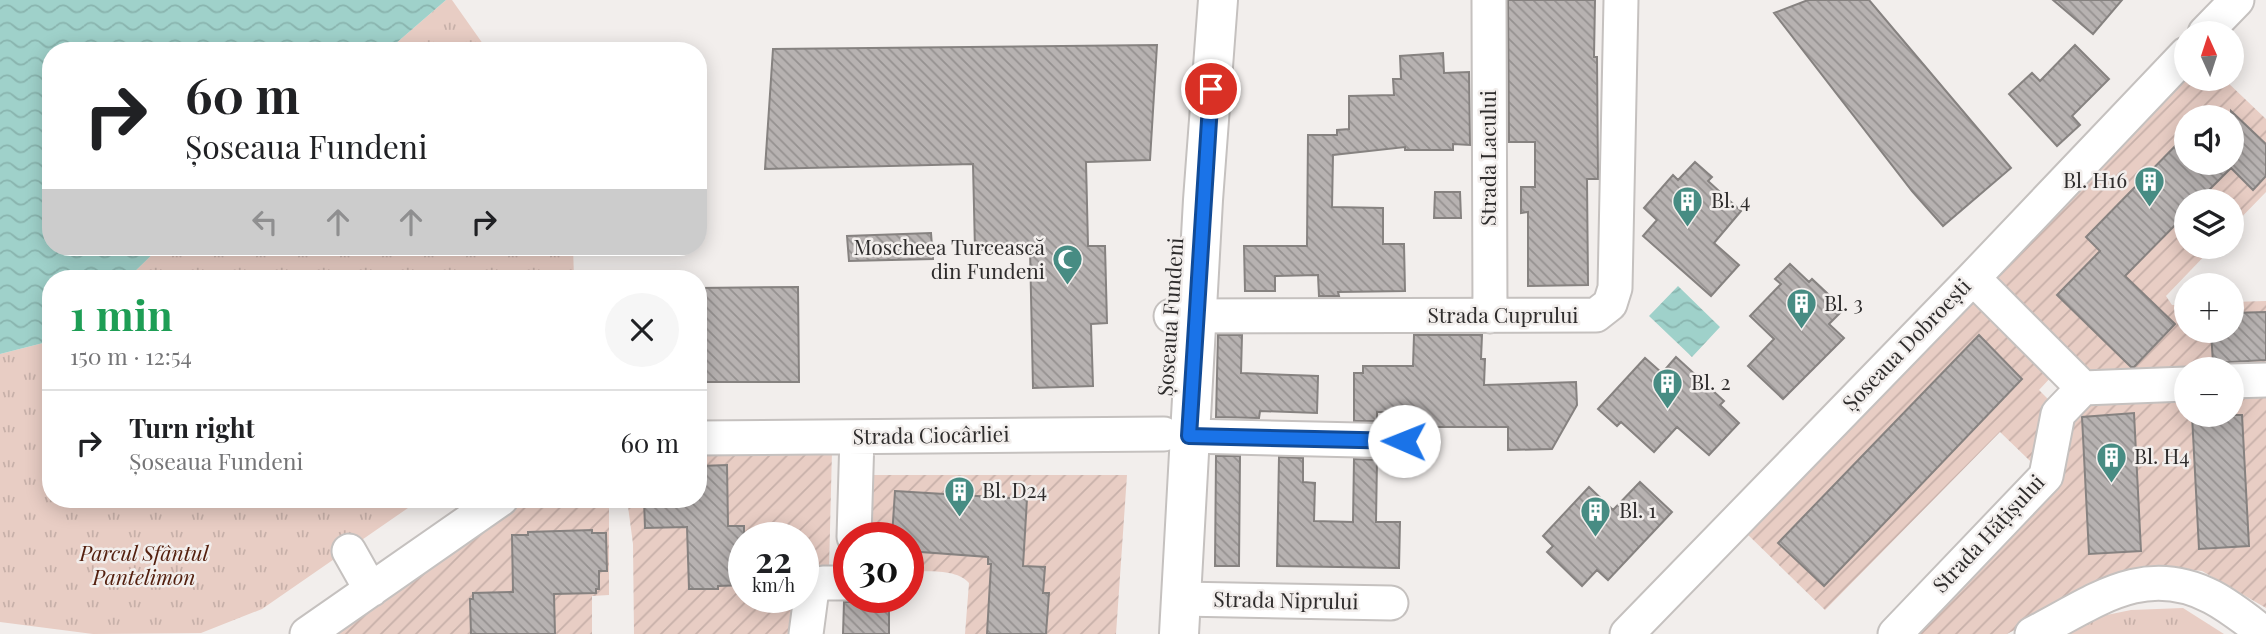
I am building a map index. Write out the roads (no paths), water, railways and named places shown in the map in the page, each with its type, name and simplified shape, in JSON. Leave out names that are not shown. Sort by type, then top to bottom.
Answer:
[{"type":"main road","name":"Șoseaua Fundeni","points":[[1184,317],[1191,0]]},
{"type":"main road","name":"Șoseaua Fundeni","points":[[1154,634],[1218,0]]},
{"type":"main road","name":"Șoseaua Fundeni","points":[[1176,435],[1180,617]]},
{"type":"street","name":"Strada Lacului","points":[[1489,0],[1490,316]]},
{"type":"street","name":"Strada Cuprului","points":[[1184,317],[1596,315],[1610,304],[1615,288],[1621,0]]},
{"type":"street","points":[[2217,21],[2237,0]]},
{"type":"street","name":"Șoseaua Dobroești","points":[[1627,634],[2174,67]]},
{"type":"street","points":[[1973,278],[2082,388],[2174,384]]},
{"type":"street","points":[[2244,381],[2266,380]]},
{"type":"street","name":"Strada Hățișului","points":[[1895,634],[2046,476],[2058,414],[2082,388]]},
{"type":"street","name":"Strada Ciocârliei","points":[[707,438],[1176,435],[1404,441]]},
{"type":"street","points":[[854,522],[857,437]]},
{"type":"street","points":[[307,634],[488,508]]},
{"type":"street","points":[[349,551],[371,590]]},
{"type":"street","points":[[2032,634],[2112,593],[2153,582],[2174,583],[2194,589],[2231,609],[2266,634]]},
{"type":"street","points":[[806,634],[811,596],[815,587],[823,583],[833,583]]},
{"type":"street","name":"Strada Niprului","points":[[1180,617],[1391,603]]},
{"type":"water","points":[[0,0],[446,0],[397,42],[42,42],[42,256],[151,256],[136,270],[42,270],[42,343],[0,354]]},
{"type":"water","points":[[1678,286],[1720,327],[1692,357],[1649,316]]},
{"type":"place","name":"Bl. H16","points":[[2150,208]]},
{"type":"place","name":"Bl. 4","points":[[1688,228]]},
{"type":"place","name":"Moscheea Turcească din Fundeni","points":[[1068,287]]},
{"type":"place","name":"Bl. 3","points":[[1801,331]]},
{"type":"place","name":"Bl. 2","points":[[1668,410]]},
{"type":"place","name":"Bl. H4","points":[[2111,484]]},
{"type":"place","name":"Bl. D24","points":[[959,518]]},
{"type":"place","name":"Bl. 1","points":[[1596,538]]},
{"type":"park label","name":"Parcul Sfântul Pantelimon","points":[[144,566]]}]
